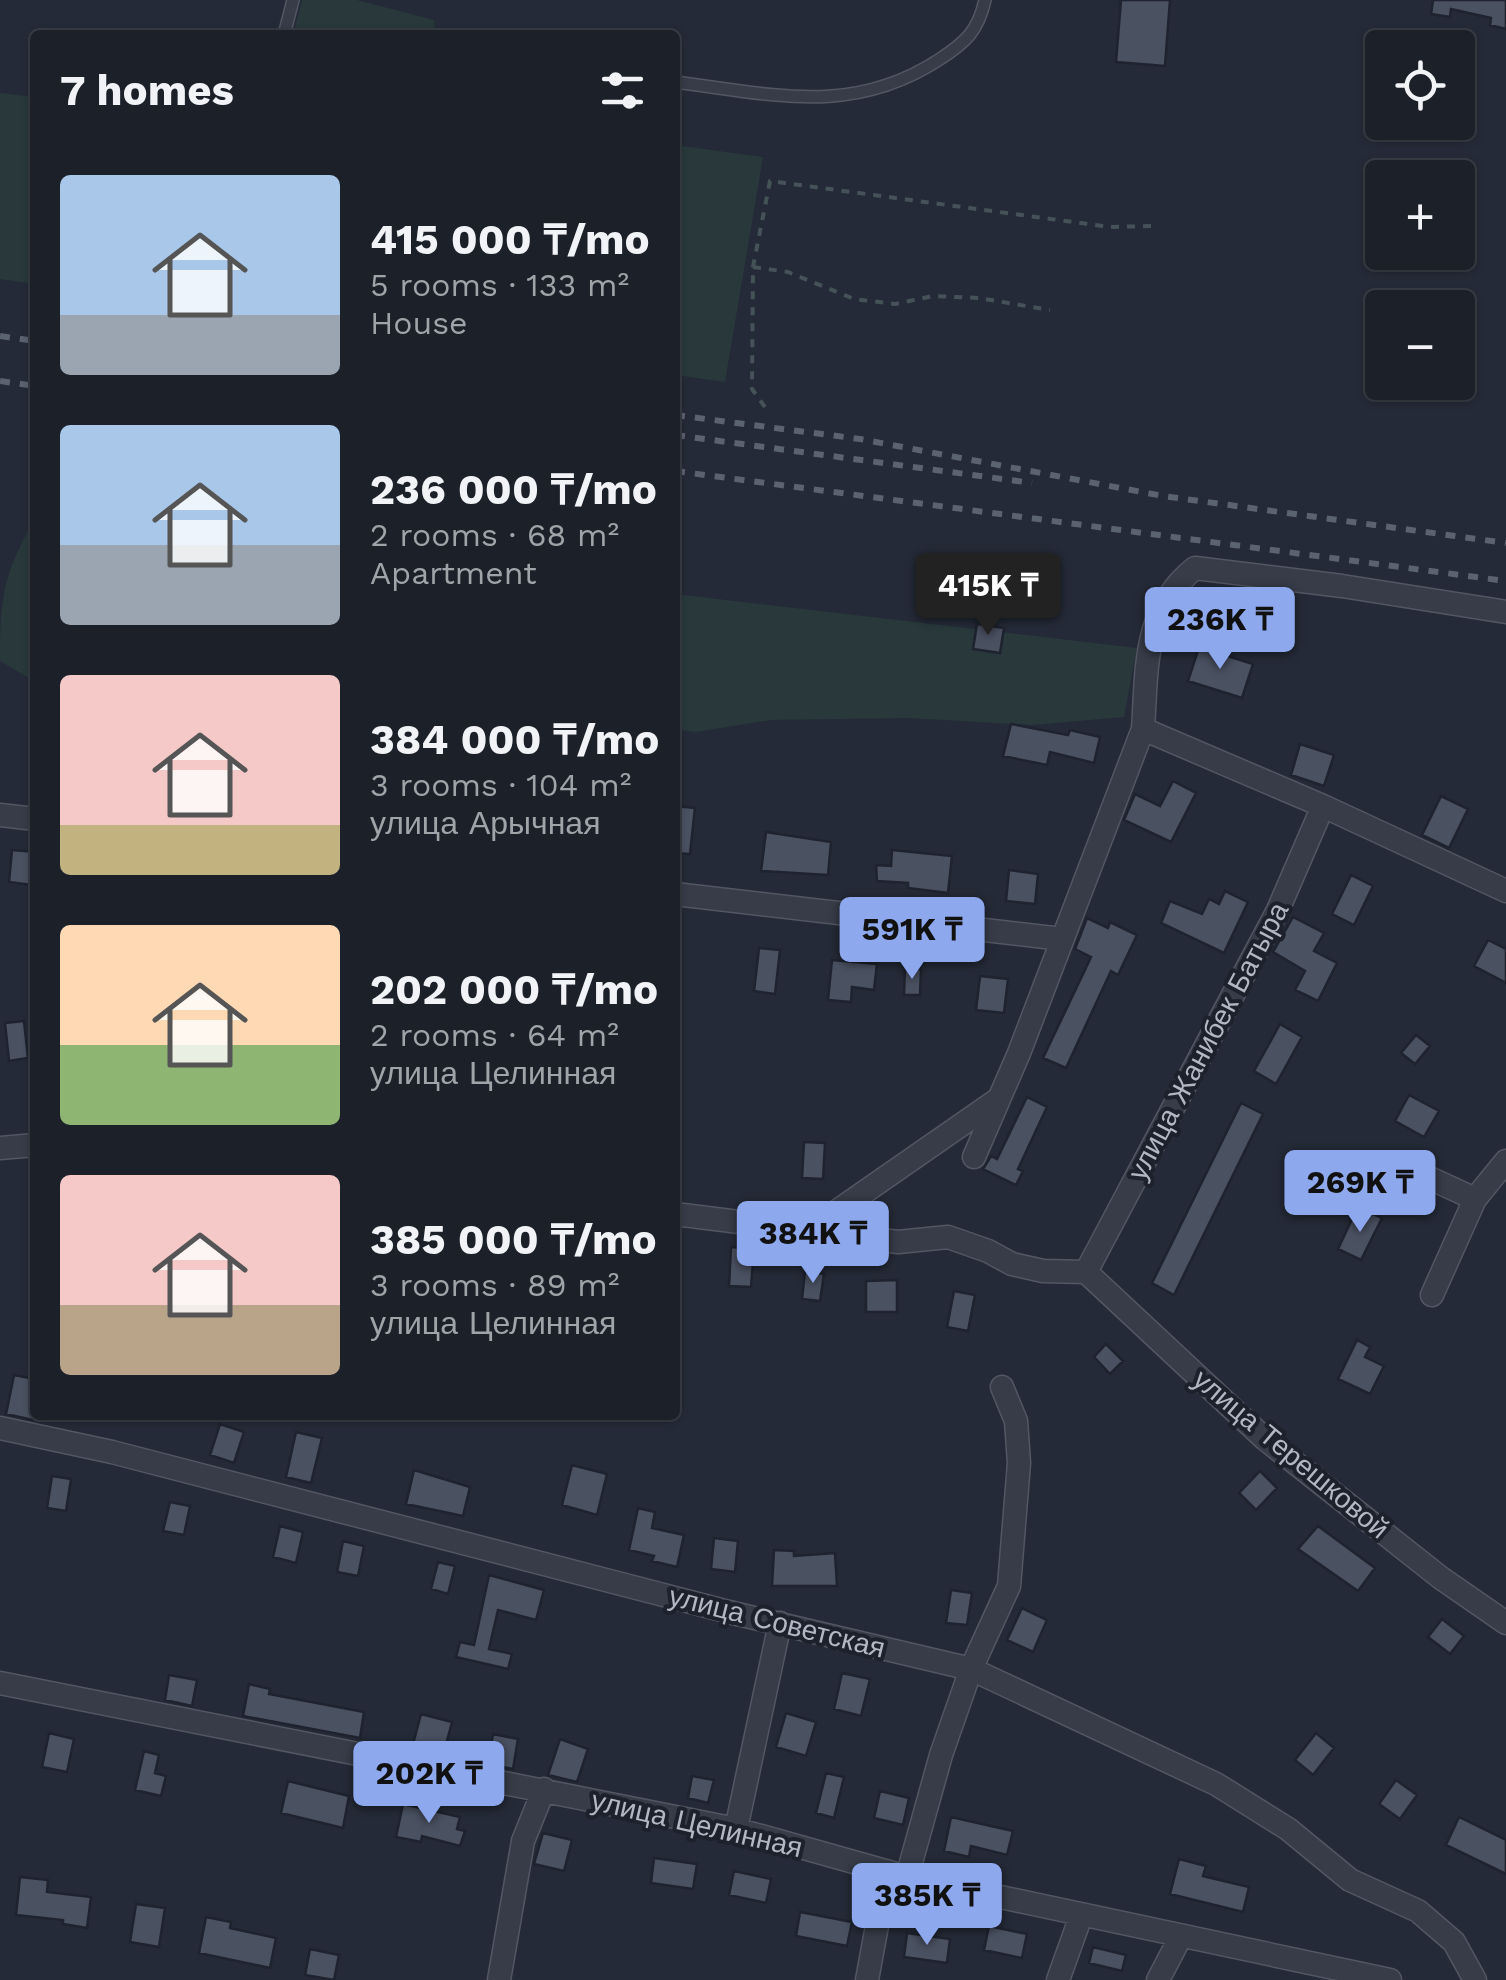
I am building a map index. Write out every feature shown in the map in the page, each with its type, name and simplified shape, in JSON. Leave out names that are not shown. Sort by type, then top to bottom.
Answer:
[{"type":"street","points":[[974,1156],[1143,729],[1154,628],[1163,601],[1180,580],[1195,568],[1506,612]]},
{"type":"street","points":[[1143,729],[1323,806],[1506,891]]},
{"type":"street","name":"улица Жанибек Батыра","points":[[1086,1272],[1278,910],[1323,806]]},
{"type":"street","points":[[0,814],[30,818]]},
{"type":"street","points":[[680,895],[1062,940]]},
{"type":"street","points":[[807,1232],[999,1099]]},
{"type":"street","points":[[0,1148],[30,1145]]},
{"type":"street","points":[[1432,1295],[1475,1199],[1506,1161]]},
{"type":"street","points":[[1360,1201],[1378,1166],[1398,1163],[1475,1199]]},
{"type":"street","points":[[680,1215],[898,1242],[948,1237],[1012,1264],[1044,1271],[1086,1272]]},
{"type":"street","name":"улица Терешковой","points":[[1086,1272],[1265,1439],[1441,1578],[1506,1623]]},
{"type":"street","points":[[867,1980],[897,1874],[971,1668],[1009,1586],[1019,1463],[1016,1422],[1002,1387]]},
{"type":"street","name":"улица Советская","points":[[0,1428],[132,1457],[971,1668],[1216,1784],[1288,1830],[1350,1880],[1418,1911],[1454,1942],[1474,1980]]},
{"type":"street","points":[[736,1829],[780,1623]]},
{"type":"street","name":"улица Целинная","points":[[0,1683],[736,1829],[897,1874],[1180,1938],[1390,1980]]},
{"type":"street","points":[[499,1980],[523,1841],[544,1789]]},
{"type":"street","points":[[1058,1980],[1082,1916]]},
{"type":"street","points":[[1158,1980],[1180,1938]]},
{"type":"lane","points":[[285,30],[293,0]]},
{"type":"lane","points":[[680,83],[828,98],[876,90],[912,77],[958,47],[980,24],[986,0]]},
{"type":"path","points":[[765,406],[752,389],[752,267],[770,181],[1110,227],[1152,226]]},
{"type":"path","points":[[752,267],[788,272],[867,301],[894,304],[934,296],[980,298],[1050,310]]},
{"type":"shaded area","points":[[302,0],[357,0],[434,20],[435,30],[351,28],[294,30]]},
{"type":"shaded area","points":[[0,93],[30,96],[30,283],[0,279]]},
{"type":"shaded area","points":[[680,146],[763,157],[725,382],[680,376]]},
{"type":"shaded area","points":[[29,530],[30,679],[0,661],[2,605],[12,565]]},
{"type":"shaded area","points":[[680,595],[1137,648],[1124,717],[1033,725],[908,718],[771,720],[696,732],[680,730]]},
{"type":"building","points":[[1121,0],[1170,0],[1165,66],[1116,62]]},
{"type":"building","points":[[1433,0],[1506,0],[1506,29],[1490,25],[1491,18],[1451,9],[1450,17],[1431,14]]},
{"type":"building","points":[[977,624],[1004,628],[1000,653],[973,649]]},
{"type":"building","points":[[1199,647],[1253,664],[1242,698],[1188,681]]},
{"type":"building","points":[[1011,724],[1100,737],[1094,763],[1050,752],[1047,765],[1003,756]]},
{"type":"building","points":[[1300,744],[1334,755],[1324,786],[1291,775]]},
{"type":"building","points":[[1173,781],[1196,793],[1171,842],[1124,820],[1135,794],[1160,806]]},
{"type":"building","points":[[1441,796],[1468,809],[1449,848],[1422,835]]},
{"type":"building","points":[[680,806],[695,808],[690,854],[680,853]]},
{"type":"building","points":[[766,832],[831,842],[828,875],[761,871]]},
{"type":"building","points":[[12,850],[30,852],[30,885],[9,882]]},
{"type":"building","points":[[892,850],[952,856],[948,893],[908,888],[908,883],[877,881],[876,865],[891,866]]},
{"type":"building","points":[[1009,870],[1038,874],[1035,904],[1006,901]]},
{"type":"building","points":[[1351,875],[1373,886],[1354,925],[1332,914]]},
{"type":"building","points":[[1225,891],[1248,902],[1224,953],[1161,923],[1170,901],[1202,914],[1209,899],[1219,904]]},
{"type":"building","points":[[1293,917],[1324,933],[1314,951],[1337,963],[1318,1001],[1295,990],[1305,971],[1273,952]]},
{"type":"building","points":[[1087,918],[1108,928],[1110,922],[1137,935],[1118,975],[1111,971],[1066,1068],[1043,1058],[1091,957],[1075,949]]},
{"type":"building","points":[[1488,940],[1506,949],[1506,983],[1474,966]]},
{"type":"building","points":[[759,948],[780,950],[775,994],[754,991]]},
{"type":"building","points":[[832,960],[877,964],[874,990],[852,987],[851,1002],[828,1000]]},
{"type":"building","points":[[905,968],[921,969],[920,995],[904,995]]},
{"type":"building","points":[[980,976],[1008,979],[1004,1013],[976,1010]]},
{"type":"building","points":[[24,1021],[28,1058],[9,1061],[5,1023]]},
{"type":"building","points":[[1280,1024],[1302,1037],[1276,1084],[1254,1071]]},
{"type":"building","points":[[1416,1035],[1430,1046],[1415,1064],[1401,1053]]},
{"type":"building","points":[[1409,1095],[1439,1111],[1424,1137],[1395,1121]]},
{"type":"building","points":[[1027,1097],[1047,1107],[1018,1169],[1023,1171],[1016,1185],[983,1169],[991,1156],[997,1159]]},
{"type":"building","points":[[1241,1103],[1263,1114],[1174,1295],[1152,1283]]},
{"type":"building","points":[[804,1142],[825,1143],[823,1179],[802,1178]]},
{"type":"building","points":[[1369,1212],[1382,1218],[1361,1260],[1338,1249],[1353,1217],[1360,1221]]},
{"type":"building","points":[[731,1247],[754,1249],[751,1287],[729,1286]]},
{"type":"building","points":[[805,1271],[824,1274],[820,1301],[802,1299]]},
{"type":"building","points":[[897,1280],[897,1312],[866,1312],[866,1281]]},
{"type":"building","points":[[954,1291],[975,1295],[968,1331],[947,1327]]},
{"type":"building","points":[[1357,1340],[1370,1347],[1365,1357],[1384,1366],[1370,1394],[1338,1379]]},
{"type":"building","points":[[1106,1344],[1123,1361],[1110,1374],[1094,1357]]},
{"type":"building","points":[[14,1375],[30,1378],[30,1419],[6,1414]]},
{"type":"building","points":[[220,1424],[244,1432],[234,1463],[210,1455]]},
{"type":"building","points":[[296,1432],[322,1438],[311,1483],[286,1477]]},
{"type":"building","points":[[572,1465],[607,1474],[597,1515],[562,1505]]},
{"type":"building","points":[[414,1470],[470,1487],[463,1516],[406,1504]]},
{"type":"building","points":[[1260,1471],[1277,1488],[1256,1510],[1239,1493]]},
{"type":"building","points":[[52,1476],[71,1479],[66,1511],[47,1508]]},
{"type":"building","points":[[170,1502],[190,1506],[184,1535],[163,1531]]},
{"type":"building","points":[[638,1508],[655,1512],[652,1528],[684,1535],[677,1567],[629,1550]]},
{"type":"building","points":[[280,1526],[303,1532],[296,1563],[273,1557]]},
{"type":"building","points":[[1318,1526],[1375,1568],[1358,1591],[1298,1549]]},
{"type":"building","points":[[714,1538],[738,1541],[735,1572],[711,1569]]},
{"type":"building","points":[[343,1541],[364,1546],[358,1576],[337,1572]]},
{"type":"building","points":[[774,1550],[794,1551],[794,1556],[835,1553],[837,1586],[772,1586]]},
{"type":"building","points":[[438,1562],[455,1566],[448,1594],[431,1589]]},
{"type":"building","points":[[489,1575],[544,1590],[536,1620],[498,1610],[489,1649],[512,1654],[508,1669],[456,1657],[460,1642],[474,1645]]},
{"type":"building","points":[[951,1590],[972,1593],[967,1625],[946,1623]]},
{"type":"building","points":[[1022,1608],[1047,1620],[1033,1652],[1007,1640]]},
{"type":"building","points":[[1442,1619],[1464,1636],[1450,1654],[1428,1637]]},
{"type":"building","points":[[842,1673],[870,1679],[861,1716],[834,1709]]},
{"type":"building","points":[[169,1675],[197,1680],[192,1706],[165,1700]]},
{"type":"building","points":[[249,1684],[270,1689],[269,1694],[364,1712],[360,1738],[243,1716]]},
{"type":"building","points":[[786,1713],[816,1722],[806,1756],[776,1747]]},
{"type":"building","points":[[421,1714],[452,1722],[443,1756],[412,1748]]},
{"type":"building","points":[[49,1733],[74,1739],[67,1772],[42,1767]]},
{"type":"building","points":[[1316,1733],[1334,1748],[1313,1775],[1295,1760]]},
{"type":"building","points":[[493,1734],[518,1739],[513,1769],[488,1764]]},
{"type":"building","points":[[560,1739],[588,1749],[577,1782],[548,1775]]},
{"type":"building","points":[[144,1751],[159,1755],[155,1773],[166,1776],[161,1796],[135,1790]]},
{"type":"building","points":[[826,1773],[844,1777],[834,1818],[816,1813]]},
{"type":"building","points":[[692,1776],[714,1780],[708,1803],[688,1798]]},
{"type":"building","points":[[1396,1780],[1417,1795],[1400,1819],[1379,1804]]},
{"type":"building","points":[[288,1781],[349,1796],[343,1828],[281,1813]]},
{"type":"building","points":[[880,1791],[909,1798],[903,1825],[874,1818]]},
{"type":"building","points":[[403,1804],[460,1817],[457,1829],[465,1831],[460,1846],[422,1836],[421,1842],[396,1837]]},
{"type":"building","points":[[951,1817],[1013,1831],[1007,1855],[971,1846],[969,1857],[944,1851]]},
{"type":"building","points":[[1459,1817],[1506,1840],[1506,1874],[1446,1845]]},
{"type":"building","points":[[543,1833],[572,1840],[564,1871],[534,1864]]},
{"type":"building","points":[[654,1858],[697,1864],[693,1889],[651,1883]]},
{"type":"building","points":[[1179,1859],[1206,1866],[1203,1876],[1249,1887],[1243,1912],[1170,1894]]},
{"type":"building","points":[[734,1871],[771,1879],[766,1903],[729,1895]]},
{"type":"building","points":[[20,1877],[48,1880],[47,1892],[91,1897],[87,1928],[63,1924],[63,1920],[16,1915]]},
{"type":"building","points":[[136,1904],[165,1908],[159,1947],[130,1942]]},
{"type":"building","points":[[800,1912],[852,1922],[847,1946],[796,1936]]},
{"type":"building","points":[[206,1917],[231,1922],[230,1928],[276,1938],[270,1968],[199,1953]]},
{"type":"building","points":[[989,1926],[1027,1934],[1022,1958],[984,1950]]},
{"type":"building","points":[[907,1933],[950,1939],[947,1963],[904,1957]]},
{"type":"building","points":[[1093,1947],[1126,1955],[1122,1971],[1089,1963]]},
{"type":"building","points":[[310,1949],[339,1955],[334,1980],[305,1975]]},
{"type":"railway","points":[[0,336],[30,340]]},
{"type":"railway","points":[[0,381],[30,385]]},
{"type":"railway","points":[[680,416],[860,439],[1163,496],[1506,543]]},
{"type":"railway","points":[[680,436],[1032,483]]},
{"type":"railway","points":[[680,472],[1506,581]]}]
